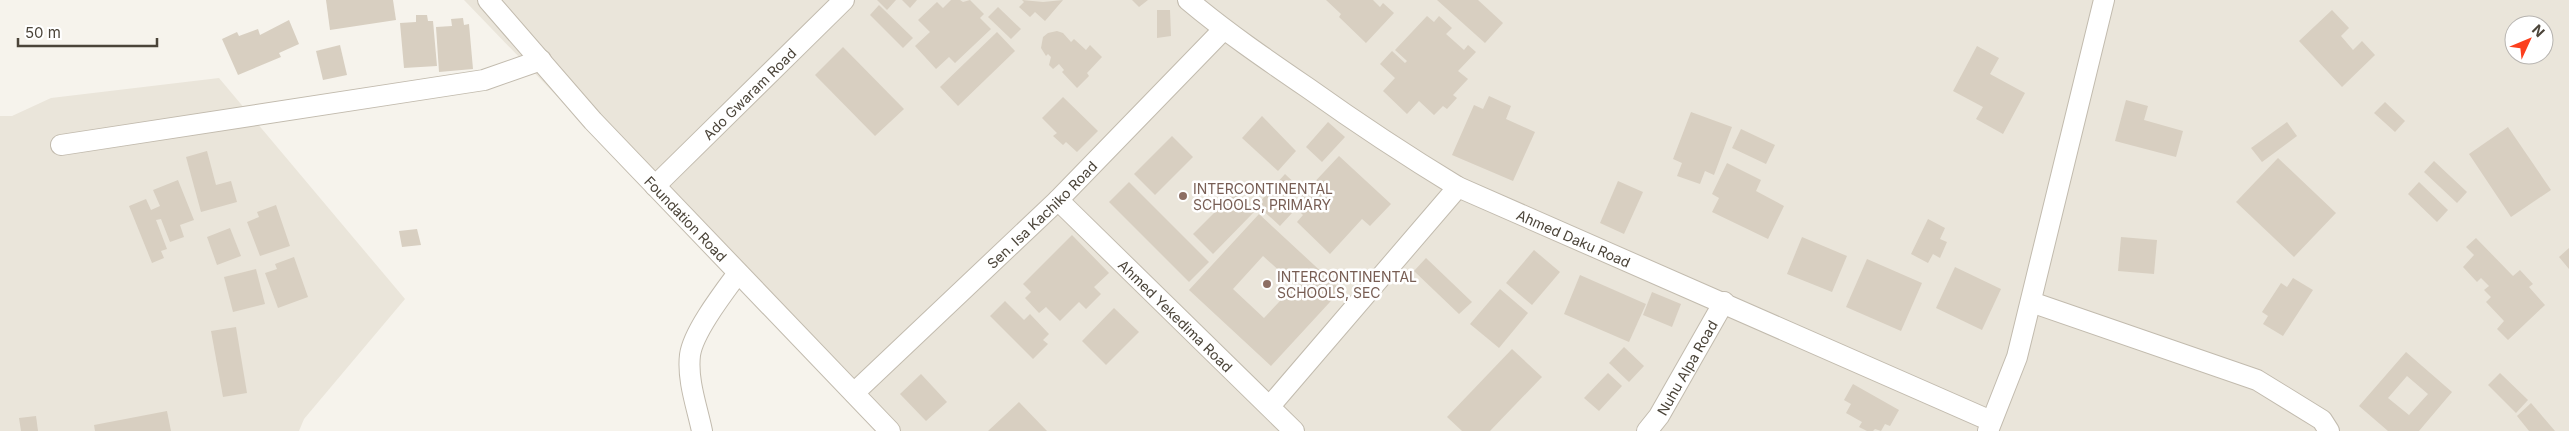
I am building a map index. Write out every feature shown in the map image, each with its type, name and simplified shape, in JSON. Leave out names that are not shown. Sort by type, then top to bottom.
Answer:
[{"type":"street","name":"Foundation Road","points":[[488,0],[654,186],[890,431]]},
{"type":"street","name":"Ado Gwaram Road","points":[[654,186],[844,0]]},
{"type":"street","name":"Ahmed Daku Road","points":[[1188,0],[1223,30],[1407,156],[1458,187],[1724,302],[1990,426]]},
{"type":"street","points":[[1990,426],[2017,357],[2104,0]]},
{"type":"street","name":"Sen. Isa Kachiko Road","points":[[854,393],[1058,200],[1223,30]]},
{"type":"street","points":[[61,145],[484,80],[541,60]]},
{"type":"street","points":[[1270,406],[1458,187]]},
{"type":"street","name":"Ahmed Yekedima Road","points":[[1058,200],[1294,431]]},
{"type":"street","points":[[702,431],[690,376],[690,354],[708,315],[738,272]]},
{"type":"street","name":"Nuhu Alpa Road","points":[[1647,431],[1659,416],[1724,302]]},
{"type":"street","points":[[2031,302],[2257,380],[2322,420],[2330,431]]},
{"type":"shaded area","points":[[464,0],[2569,0],[2569,431],[880,431]]},
{"type":"shaded area","points":[[219,78],[405,299],[304,419],[299,431],[0,431],[0,116],[12,116],[51,98]]},
{"type":"building","points":[[326,0],[393,0],[396,20],[330,30]]},
{"type":"building","points":[[877,0],[896,0],[887,10]]},
{"type":"building","points":[[902,0],[917,0],[910,8]]},
{"type":"building","points":[[951,0],[963,2],[970,0],[984,14],[980,18],[991,29],[955,63],[949,57],[936,69],[915,46],[930,32],[918,20],[937,2],[943,8]]},
{"type":"building","points":[[1022,0],[1043,2],[1063,0],[1045,21],[1035,12],[1030,17],[1019,7],[1024,2]]},
{"type":"building","points":[[1132,0],[1148,0],[1139,7]]},
{"type":"building","points":[[1326,0],[1373,0],[1380,7],[1383,3],[1394,13],[1366,43],[1339,17],[1341,14]]},
{"type":"building","points":[[1437,0],[1478,0],[1503,23],[1485,43]]},
{"type":"building","points":[[879,5],[913,38],[903,48],[870,15]]},
{"type":"building","points":[[998,7],[1021,29],[1011,39],[988,17]]},
{"type":"building","points":[[1157,10],[1170,10],[1171,36],[1157,38]]},
{"type":"building","points":[[2332,10],[2349,28],[2341,36],[2353,50],[2362,41],[2375,55],[2342,87],[2299,41]]},
{"type":"building","points":[[416,15],[427,15],[428,21],[433,21],[437,66],[404,68],[400,23],[416,22]]},
{"type":"building","points":[[1427,16],[1434,22],[1439,16],[1452,28],[1446,34],[1464,50],[1468,45],[1476,52],[1458,71],[1468,79],[1453,95],[1457,98],[1447,109],[1443,106],[1434,115],[1419,101],[1407,114],[1383,91],[1395,78],[1380,64],[1392,51],[1405,63],[1407,61],[1395,50]]},
{"type":"building","points":[[463,18],[464,25],[469,24],[473,69],[439,72],[436,27],[452,26],[451,19]]},
{"type":"building","points":[[289,20],[299,44],[279,53],[281,57],[238,75],[222,39],[237,32],[239,36],[258,29],[260,35]]},
{"type":"building","points":[[1057,31],[1063,33],[1071,42],[1074,39],[1086,50],[1090,45],[1102,57],[1087,73],[1089,76],[1077,88],[1062,72],[1064,70],[1059,64],[1053,69],[1049,65],[1051,57],[1048,54],[1046,56],[1041,48],[1043,37],[1048,33]]},
{"type":"building","points":[[997,32],[1015,51],[958,106],[940,87]]},
{"type":"building","points":[[340,45],[347,75],[323,80],[316,51]]},
{"type":"building","points":[[1977,46],[1999,58],[1990,74],[2025,93],[2003,134],[1976,119],[1983,107],[1953,91]]},
{"type":"building","points":[[843,47],[904,109],[875,136],[815,75]]},
{"type":"building","points":[[1489,96],[1511,106],[1506,119],[1535,132],[1513,181],[1452,155],[1474,105],[1483,109]]},
{"type":"building","points":[[1063,97],[1098,131],[1077,152],[1066,142],[1063,145],[1053,136],[1057,133],[1042,118]]},
{"type":"building","points":[[2126,100],[2148,106],[2144,120],[2183,131],[2176,157],[2115,141]]},
{"type":"building","points":[[2385,102],[2405,121],[2395,132],[2374,113]]},
{"type":"building","points":[[1691,112],[1732,127],[1714,175],[1705,171],[1700,184],[1677,176],[1682,163],[1673,159]]},
{"type":"building","points":[[1262,116],[1296,151],[1278,171],[1242,138]]},
{"type":"building","points":[[1328,122],[1345,137],[1322,162],[1306,147]]},
{"type":"building","points":[[2287,122],[2297,136],[2262,162],[2251,148]]},
{"type":"building","points":[[2508,127],[2551,190],[2511,217],[2469,154]]},
{"type":"building","points":[[1741,129],[1775,145],[1766,164],[1732,148]]},
{"type":"building","points":[[1172,136],[1193,157],[1155,195],[1134,174]]},
{"type":"building","points":[[207,151],[216,185],[231,181],[237,202],[201,212],[186,157]]},
{"type":"building","points":[[1339,156],[1391,204],[1370,226],[1362,219],[1330,254],[1297,222],[1303,215],[1293,205]]},
{"type":"building","points":[[2278,158],[2336,213],[2294,257],[2236,202]]},
{"type":"building","points":[[2434,161],[2467,192],[2457,203],[2424,172]]},
{"type":"building","points":[[1727,163],[1761,180],[1756,191],[1784,206],[1768,239],[1712,212],[1719,198],[1712,194]]},
{"type":"building","points":[[1285,174],[1302,190],[1285,208],[1292,213],[1280,226],[1257,205]]},
{"type":"building","points":[[178,180],[194,220],[180,225],[184,237],[170,242],[161,219],[156,220],[167,249],[161,251],[164,258],[152,263],[129,206],[146,199],[151,210],[160,206],[153,190]]},
{"type":"building","points":[[1618,181],[1643,192],[1624,234],[1600,223]]},
{"type":"building","points":[[1129,182],[1209,262],[1189,282],[1109,202]]},
{"type":"building","points":[[2419,182],[2448,210],[2437,222],[2408,194]]},
{"type":"building","points":[[1234,193],[1254,212],[1213,254],[1193,234]]},
{"type":"building","points":[[276,205],[290,246],[260,256],[247,222],[259,217],[257,212]]},
{"type":"building","points":[[1259,214],[1341,290],[1271,366],[1189,290]],"holes":[[[1263,256],[1295,285],[1264,318],[1233,289]]]},
{"type":"building","points":[[1928,219],[1945,228],[1940,239],[1947,242],[1940,258],[1933,254],[1928,263],[1911,254]]},
{"type":"building","points":[[230,228],[241,256],[217,265],[207,237]]},
{"type":"building","points":[[417,229],[421,245],[402,247],[399,231]]},
{"type":"building","points":[[1072,235],[1109,273],[1094,287],[1101,294],[1086,309],[1079,302],[1060,321],[1046,307],[1039,313],[1025,298],[1031,292],[1023,284]]},
{"type":"building","points":[[1802,237],[1847,256],[1832,292],[1787,274]]},
{"type":"building","points":[[2121,237],[2157,240],[2154,274],[2118,271]]},
{"type":"building","points":[[2476,238],[2513,276],[2520,270],[2533,284],[2529,287],[2545,305],[2508,340],[2497,329],[2504,321],[2486,302],[2491,297],[2484,290],[2489,286],[2481,278],[2477,282],[2463,267],[2474,255],[2466,247]]},
{"type":"building","points":[[2569,248],[2569,269],[2559,257]]},
{"type":"building","points":[[1534,250],[1560,272],[1532,305],[1506,283]]},
{"type":"building","points":[[294,257],[308,297],[278,308],[265,273],[277,269],[275,264]]},
{"type":"building","points":[[1426,258],[1472,302],[1459,314],[1414,271]]},
{"type":"building","points":[[1867,259],[1922,283],[1901,331],[1846,307]]},
{"type":"building","points":[[1955,267],[2001,289],[1982,330],[1936,308]]},
{"type":"building","points":[[256,269],[265,304],[233,312],[224,277]]},
{"type":"building","points":[[1580,275],[1646,304],[1629,342],[1564,314]]},
{"type":"building","points":[[2293,278],[2313,290],[2283,336],[2263,324],[2268,316],[2262,312],[2281,283],[2287,287]]},
{"type":"building","points":[[1500,289],[1528,313],[1499,348],[1470,324]]},
{"type":"building","points":[[1652,292],[1681,304],[1672,327],[1643,315]]},
{"type":"building","points":[[1005,301],[1024,320],[1030,314],[1049,334],[1043,340],[1048,344],[1033,359],[990,316]]},
{"type":"building","points":[[1114,308],[1139,332],[1106,365],[1082,341]]},
{"type":"building","points":[[236,327],[247,393],[223,397],[211,331]]},
{"type":"building","points":[[1624,347],[1644,366],[1629,382],[1609,363]]},
{"type":"building","points":[[1512,349],[1542,377],[1490,431],[1462,431],[1447,417]]},
{"type":"building","points":[[2406,352],[2452,392],[2419,431],[2388,431],[2359,406]],"holes":[[[2407,376],[2428,394],[2409,415],[2388,398]]]},
{"type":"building","points":[[1608,373],[1622,386],[1599,411],[1584,398]]},
{"type":"building","points":[[2500,373],[2528,400],[2516,413],[2488,385]]},
{"type":"building","points":[[921,374],[947,402],[926,421],[900,394]]},
{"type":"building","points":[[1853,384],[1899,410],[1890,426],[1885,424],[1881,431],[1875,429],[1867,431],[1859,427],[1862,422],[1846,413],[1851,404],[1844,400]]},
{"type":"building","points":[[1019,402],[1047,431],[988,431]]},
{"type":"building","points":[[2531,403],[2555,431],[2529,431],[2517,416]]},
{"type":"building","points":[[167,411],[171,431],[95,431],[94,425]]},
{"type":"building","points":[[36,416],[38,431],[21,431],[19,418]]},
{"type":"place","name":"INTERCONTINENTAL SCHOOLS, PRIMARY","points":[[1183,196]]},
{"type":"place","name":"INTERCONTINENTAL SCHOOLS, SEC","points":[[1267,284]]}]
